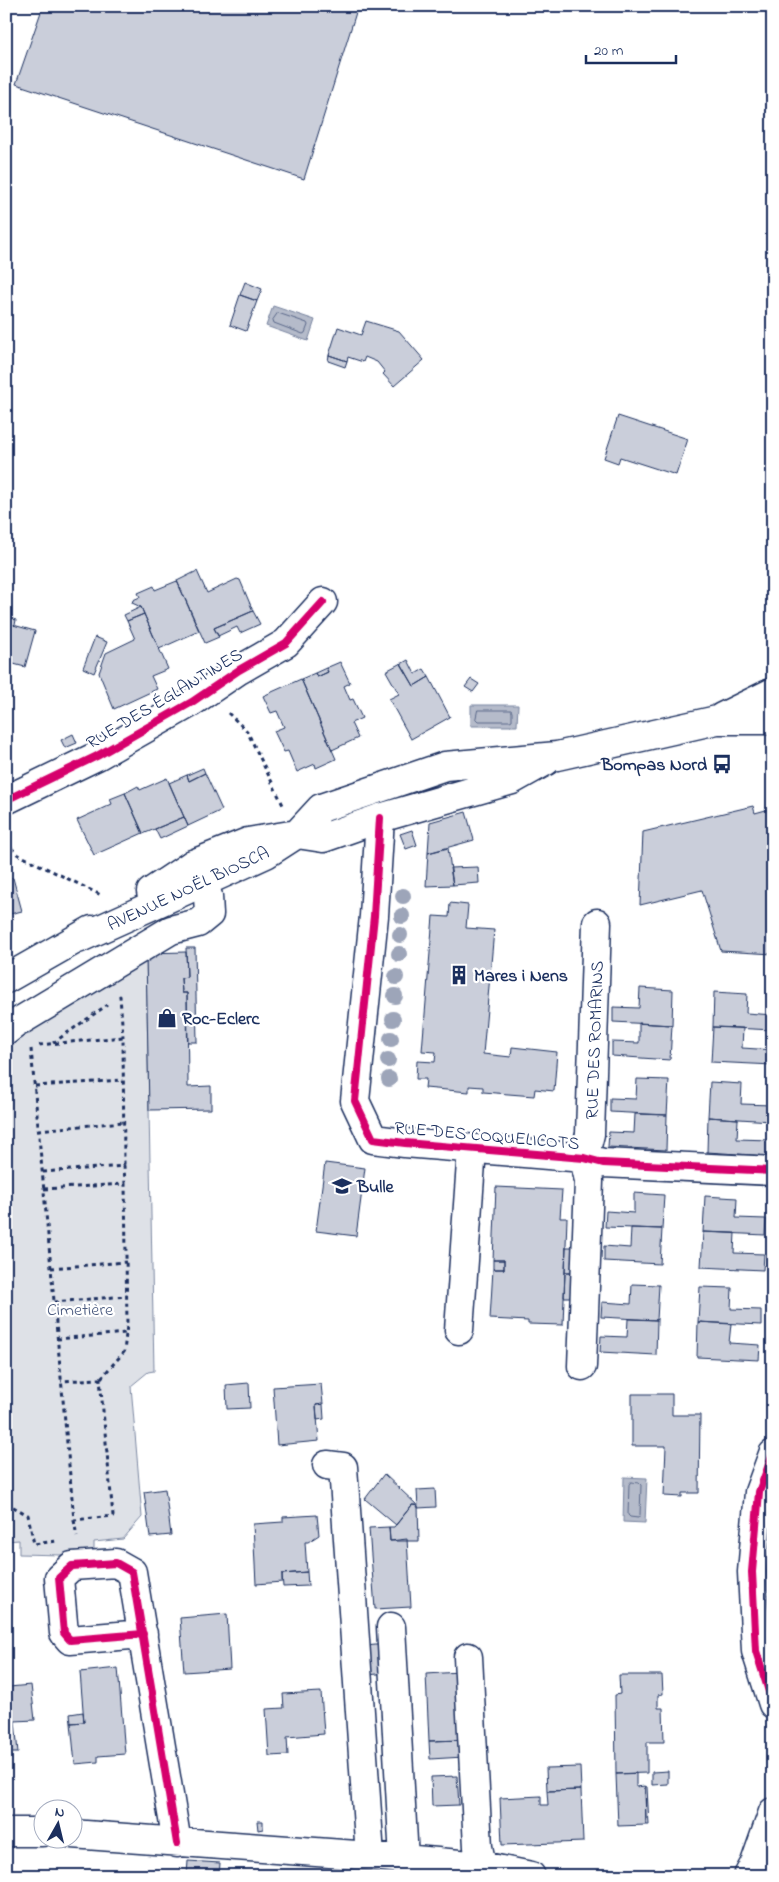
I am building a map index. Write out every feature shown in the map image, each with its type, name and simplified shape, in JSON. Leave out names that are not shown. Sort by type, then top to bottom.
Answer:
[{"type":"street","name":"RUE DES ÉGLANTINES","points":[[6,800],[97,756],[286,643],[323,602]]},
{"type":"street","points":[[717,720],[773,692]]},
{"type":"street","points":[[717,720],[773,720]]},
{"type":"street","name":"AVENUE NOËL BIOSCA","points":[[297,834],[321,808],[445,766],[557,756],[717,720]]},
{"type":"street","name":"AVENUE NOËL BIOSCA","points":[[6,979],[197,874],[248,842],[297,834],[323,838],[380,818],[512,780],[557,756]]},
{"type":"street","name":"RUE DES COQUELICOTS","points":[[380,818],[374,916],[355,1101],[373,1139],[584,1158],[603,1164],[773,1171]]},
{"type":"street","points":[[6,1031],[171,930],[198,923],[209,914],[208,896],[197,874]]},
{"type":"street","name":"AVENUE NOËL BIOSCA","points":[[78,939],[127,908],[197,874]]},
{"type":"street","name":"RUE DES ROMARINS","points":[[582,1366],[589,1181],[584,1158],[590,1134],[597,923]]},
{"type":"street","points":[[459,1330],[472,1149]]},
{"type":"street","points":[[773,1454],[759,1492],[752,1572],[756,1651],[773,1704]]},
{"type":"street","points":[[328,1465],[343,1468],[370,1856]]},
{"type":"street","points":[[391,1627],[404,1859]]},
{"type":"street","points":[[144,1634],[177,1843]]},
{"type":"street","points":[[468,1658],[478,1847],[481,1871]]},
{"type":"street","points":[[748,1876],[755,1863],[773,1812]]},
{"type":"street","points":[[6,1832],[32,1832]]},
{"type":"street","points":[[82,1835],[404,1859],[481,1871],[531,1876]]},
{"type":"path","points":[[205,693],[247,731],[297,834]]},
{"type":"path","points":[[6,842],[17,854],[127,908]]},
{"type":"path","points":[[52,1043],[120,996],[123,1036],[127,1296],[124,1352],[100,1379],[62,1382]]},
{"type":"path","points":[[69,1539],[77,1538],[31,1045],[123,1036]]},
{"type":"path","points":[[35,1086],[123,1080]]},
{"type":"path","points":[[38,1130],[123,1122]]},
{"type":"path","points":[[43,1172],[124,1166]]},
{"type":"path","points":[[44,1189],[125,1184]]},
{"type":"path","points":[[51,1268],[126,1262]]},
{"type":"path","points":[[54,1302],[127,1296]]},
{"type":"path","points":[[58,1338],[126,1333]]},
{"type":"path","points":[[74,1520],[113,1516],[100,1379]]},
{"type":"path","points":[[6,1503],[28,1515],[34,1544],[60,1540]]},
{"type":"green space","name":"Cimetière","points":[[146,953],[154,1371],[148,1372],[131,1386],[142,1517],[123,1539],[94,1542],[94,1552],[62,1555],[19,1554],[19,1540],[6,1541],[6,1039],[12,1035],[30,1034],[30,1023]]},
{"type":"water","points":[[273,306],[315,320],[308,341],[266,326]]},
{"type":"water","points":[[471,705],[518,705],[517,726],[471,726]]},
{"type":"water","points":[[624,1477],[647,1478],[645,1523],[623,1522]]},
{"type":"building","points":[[43,6],[358,6],[304,179],[16,84]]},
{"type":"building","points":[[245,282],[262,289],[257,301],[240,295]]},
{"type":"building","points":[[240,295],[257,301],[246,331],[230,325]]},
{"type":"building","points":[[366,321],[399,331],[424,360],[394,386],[383,374],[385,372],[377,362],[365,357],[363,362],[348,357],[347,361],[329,355],[338,327],[361,335]]},
{"type":"building","points":[[329,355],[347,361],[345,367],[328,361]]},
{"type":"building","points":[[618,416],[688,439],[676,475],[620,457],[618,463],[604,458]]},
{"type":"building","points":[[197,571],[207,593],[237,579],[240,580],[253,611],[214,628],[219,637],[205,643],[177,581]]},
{"type":"building","points":[[177,581],[199,631],[159,649],[141,607],[132,603],[133,600],[140,597],[138,593],[154,586],[155,590]]},
{"type":"building","points":[[141,607],[144,614],[127,621],[124,615]]},
{"type":"building","points":[[253,611],[260,624],[240,633],[237,627],[218,636],[214,628]]},
{"type":"building","points":[[144,614],[168,669],[151,676],[157,689],[114,709],[99,673],[106,653],[135,639],[127,621]]},
{"type":"building","points":[[6,617],[16,620],[15,625],[6,623]]},
{"type":"building","points":[[6,623],[35,631],[25,667],[6,662]]},
{"type":"building","points":[[95,637],[107,642],[94,673],[83,668]]},
{"type":"building","points":[[408,660],[415,674],[424,669],[429,677],[414,686],[401,664]]},
{"type":"building","points":[[340,662],[350,683],[344,686],[350,700],[353,699],[362,718],[351,723],[358,738],[332,750],[301,679],[315,673],[317,677],[328,672],[326,668]]},
{"type":"building","points":[[401,663],[414,686],[429,677],[450,717],[411,739],[389,699],[399,694],[386,671]]},
{"type":"building","points":[[326,668],[328,672],[317,677],[315,673]]},
{"type":"building","points":[[301,679],[336,759],[316,768],[315,764],[297,772],[288,751],[284,752],[274,731],[284,727],[277,711],[271,713],[263,696]]},
{"type":"building","points":[[471,679],[479,684],[473,692],[465,687]]},
{"type":"building","points":[[73,734],[77,743],[65,748],[61,740]]},
{"type":"building","points":[[203,768],[205,773],[189,781],[187,775]]},
{"type":"building","points":[[205,773],[222,810],[188,826],[169,783],[187,775],[189,781]]},
{"type":"building","points":[[167,778],[184,817],[143,834],[125,793],[138,786],[140,790]]},
{"type":"building","points":[[125,793],[143,833],[94,855],[77,820],[112,804],[110,799]]},
{"type":"building","points":[[753,806],[755,813],[773,808],[773,954],[721,951],[702,890],[640,905],[643,832]]},
{"type":"building","points":[[466,812],[474,840],[428,853],[430,822]]},
{"type":"building","points":[[184,817],[188,826],[160,839],[155,829]]},
{"type":"building","points":[[412,830],[417,845],[406,849],[400,834]]},
{"type":"building","points":[[448,848],[453,885],[426,886],[428,853]]},
{"type":"building","points":[[478,867],[479,883],[453,885],[450,868]]},
{"type":"building","points":[[13,878],[22,911],[6,915],[6,880]]},
{"type":"building","name":"Mares i Nens","points":[[450,903],[468,905],[466,928],[494,930],[483,1054],[511,1057],[512,1047],[557,1052],[554,1091],[535,1089],[534,1096],[483,1092],[483,1087],[469,1086],[469,1092],[425,1088],[426,1079],[416,1079],[417,1061],[435,1062],[436,1052],[422,1051],[433,916],[449,917]]},
{"type":"building","points":[[186,948],[195,948],[197,1042],[188,1042],[187,993],[182,993],[181,978],[187,977]]},
{"type":"building","name":"Roc-Eclerc","points":[[186,952],[187,977],[181,978],[182,993],[187,993],[188,1087],[211,1086],[211,1109],[149,1110],[146,953]]},
{"type":"building","points":[[640,988],[673,990],[672,1025],[613,1022],[613,1007],[639,1008]]},
{"type":"building","points":[[714,992],[747,994],[746,1013],[773,1015],[773,1030],[713,1027]]},
{"type":"building","points":[[639,1023],[672,1025],[670,1060],[612,1056],[612,1042],[639,1043]]},
{"type":"building","points":[[713,1027],[743,1028],[742,1048],[773,1050],[773,1065],[711,1062]]},
{"type":"building","points":[[637,1079],[669,1080],[667,1115],[610,1112],[610,1098],[636,1099]]},
{"type":"building","points":[[710,1082],[742,1084],[741,1104],[771,1105],[771,1121],[708,1117]]},
{"type":"building","points":[[635,1114],[667,1115],[666,1150],[608,1147],[609,1132],[634,1133]]},
{"type":"building","points":[[708,1117],[738,1119],[737,1139],[770,1140],[769,1156],[707,1152]]},
{"type":"building","points":[[325,1163],[365,1168],[356,1236],[316,1231]]},
{"type":"building","points":[[496,1187],[562,1190],[560,1218],[567,1218],[563,1325],[528,1324],[528,1321],[490,1319],[493,1269],[504,1269],[504,1260],[493,1260]]},
{"type":"building","points":[[634,1193],[664,1195],[662,1229],[605,1227],[606,1211],[634,1213]]},
{"type":"building","points":[[705,1196],[737,1198],[736,1218],[766,1219],[765,1235],[703,1232]]},
{"type":"building","points":[[631,1228],[662,1229],[660,1264],[604,1261],[604,1246],[630,1248]]},
{"type":"building","points":[[703,1232],[735,1233],[734,1253],[764,1254],[763,1270],[701,1267]]},
{"type":"building","points":[[566,1247],[574,1247],[574,1272],[565,1272]]},
{"type":"building","points":[[493,1260],[504,1260],[504,1269],[493,1269]]},
{"type":"building","points":[[565,1272],[574,1272],[572,1297],[564,1297]]},
{"type":"building","points":[[632,1284],[659,1285],[657,1320],[601,1317],[602,1302],[631,1304]]},
{"type":"building","points":[[700,1287],[732,1288],[731,1309],[761,1310],[761,1325],[698,1322]]},
{"type":"building","points":[[628,1319],[657,1320],[656,1355],[600,1352],[601,1336],[627,1337]]},
{"type":"building","points":[[698,1322],[731,1324],[729,1343],[760,1345],[759,1360],[697,1357]]},
{"type":"building","points":[[249,1383],[250,1408],[227,1409],[226,1385]]},
{"type":"building","points":[[321,1384],[323,1404],[316,1405],[319,1441],[277,1445],[273,1387]]},
{"type":"building","points":[[632,1394],[672,1394],[672,1415],[700,1415],[699,1493],[682,1493],[682,1497],[664,1496],[666,1446],[632,1446]]},
{"type":"building","points":[[323,1404],[324,1419],[317,1420],[316,1405]]},
{"type":"building","points":[[384,1474],[417,1505],[412,1505],[396,1525],[365,1499]]},
{"type":"building","points":[[165,1489],[171,1535],[150,1537],[144,1492]]},
{"type":"building","points":[[435,1489],[436,1507],[418,1508],[417,1490]]},
{"type":"building","points":[[412,1505],[418,1506],[419,1541],[390,1541],[389,1527],[394,1527]]},
{"type":"building","points":[[317,1515],[319,1535],[305,1542],[307,1572],[282,1574],[282,1582],[256,1584],[253,1524],[283,1522],[283,1517]]},
{"type":"building","points":[[389,1527],[390,1541],[407,1539],[411,1607],[375,1609],[369,1528]]},
{"type":"building","points":[[307,1572],[308,1586],[283,1587],[282,1574]]},
{"type":"building","points":[[227,1614],[230,1669],[184,1672],[180,1618]]},
{"type":"building","points":[[386,1644],[388,1673],[367,1675],[365,1646]]},
{"type":"building","points":[[118,1668],[125,1754],[98,1756],[98,1762],[75,1764],[71,1723],[84,1722],[80,1672]]},
{"type":"building","points":[[460,1672],[464,1740],[429,1741],[426,1674]]},
{"type":"building","points":[[619,1675],[662,1675],[663,1694],[658,1695],[658,1708],[663,1708],[664,1742],[647,1742],[647,1773],[616,1774],[615,1695],[620,1694]]},
{"type":"building","points":[[6,1677],[8,1677],[9,1687],[31,1685],[35,1720],[15,1721],[18,1753],[6,1753]]},
{"type":"building","points":[[321,1692],[324,1734],[287,1737],[288,1755],[269,1756],[266,1709],[284,1708],[283,1694]]},
{"type":"building","points":[[83,1712],[84,1722],[71,1723],[70,1714]]},
{"type":"building","points":[[464,1740],[464,1757],[430,1759],[429,1741]]},
{"type":"building","points":[[580,1767],[581,1790],[547,1791],[546,1768]]},
{"type":"building","points":[[668,1771],[668,1784],[652,1785],[652,1772]]},
{"type":"building","points":[[636,1773],[636,1787],[645,1786],[646,1825],[618,1826],[616,1774]]},
{"type":"building","points":[[457,1776],[459,1805],[432,1806],[431,1777]]},
{"type":"building","points":[[645,1786],[647,1787],[649,1825],[646,1825]]},
{"type":"building","points":[[581,1790],[583,1842],[502,1845],[500,1798],[541,1796],[541,1805],[548,1805],[547,1791]]},
{"type":"building","points":[[257,1821],[263,1821],[263,1829],[258,1830]]},
{"type":"building","points":[[188,1861],[220,1863],[219,1876],[187,1875]]},
{"type":"building","points":[[32,1871],[48,1876],[31,1876]]},
{"type":"cycle path","points":[[6,800],[97,756],[192,702],[239,670],[286,643],[323,602]]},
{"type":"cycle path","points":[[380,818],[374,916],[355,1101],[373,1139],[584,1158],[603,1163],[773,1171]]},
{"type":"cycle path","points":[[773,1454],[759,1492],[752,1572],[756,1651],[773,1704]]},
{"type":"cycle path","points":[[143,1634],[70,1640],[64,1633],[59,1578],[72,1566],[116,1563],[132,1572],[177,1843]]},
{"type":"place","name":"Bompas Nord","points":[[722,764]]},
{"type":"place","name":"Mares i Nens","points":[[459,975]]},
{"type":"place","name":"Roc-Eclerc","points":[[167,1018]]},
{"type":"place","name":"Bulle","points":[[342,1186]]}]
